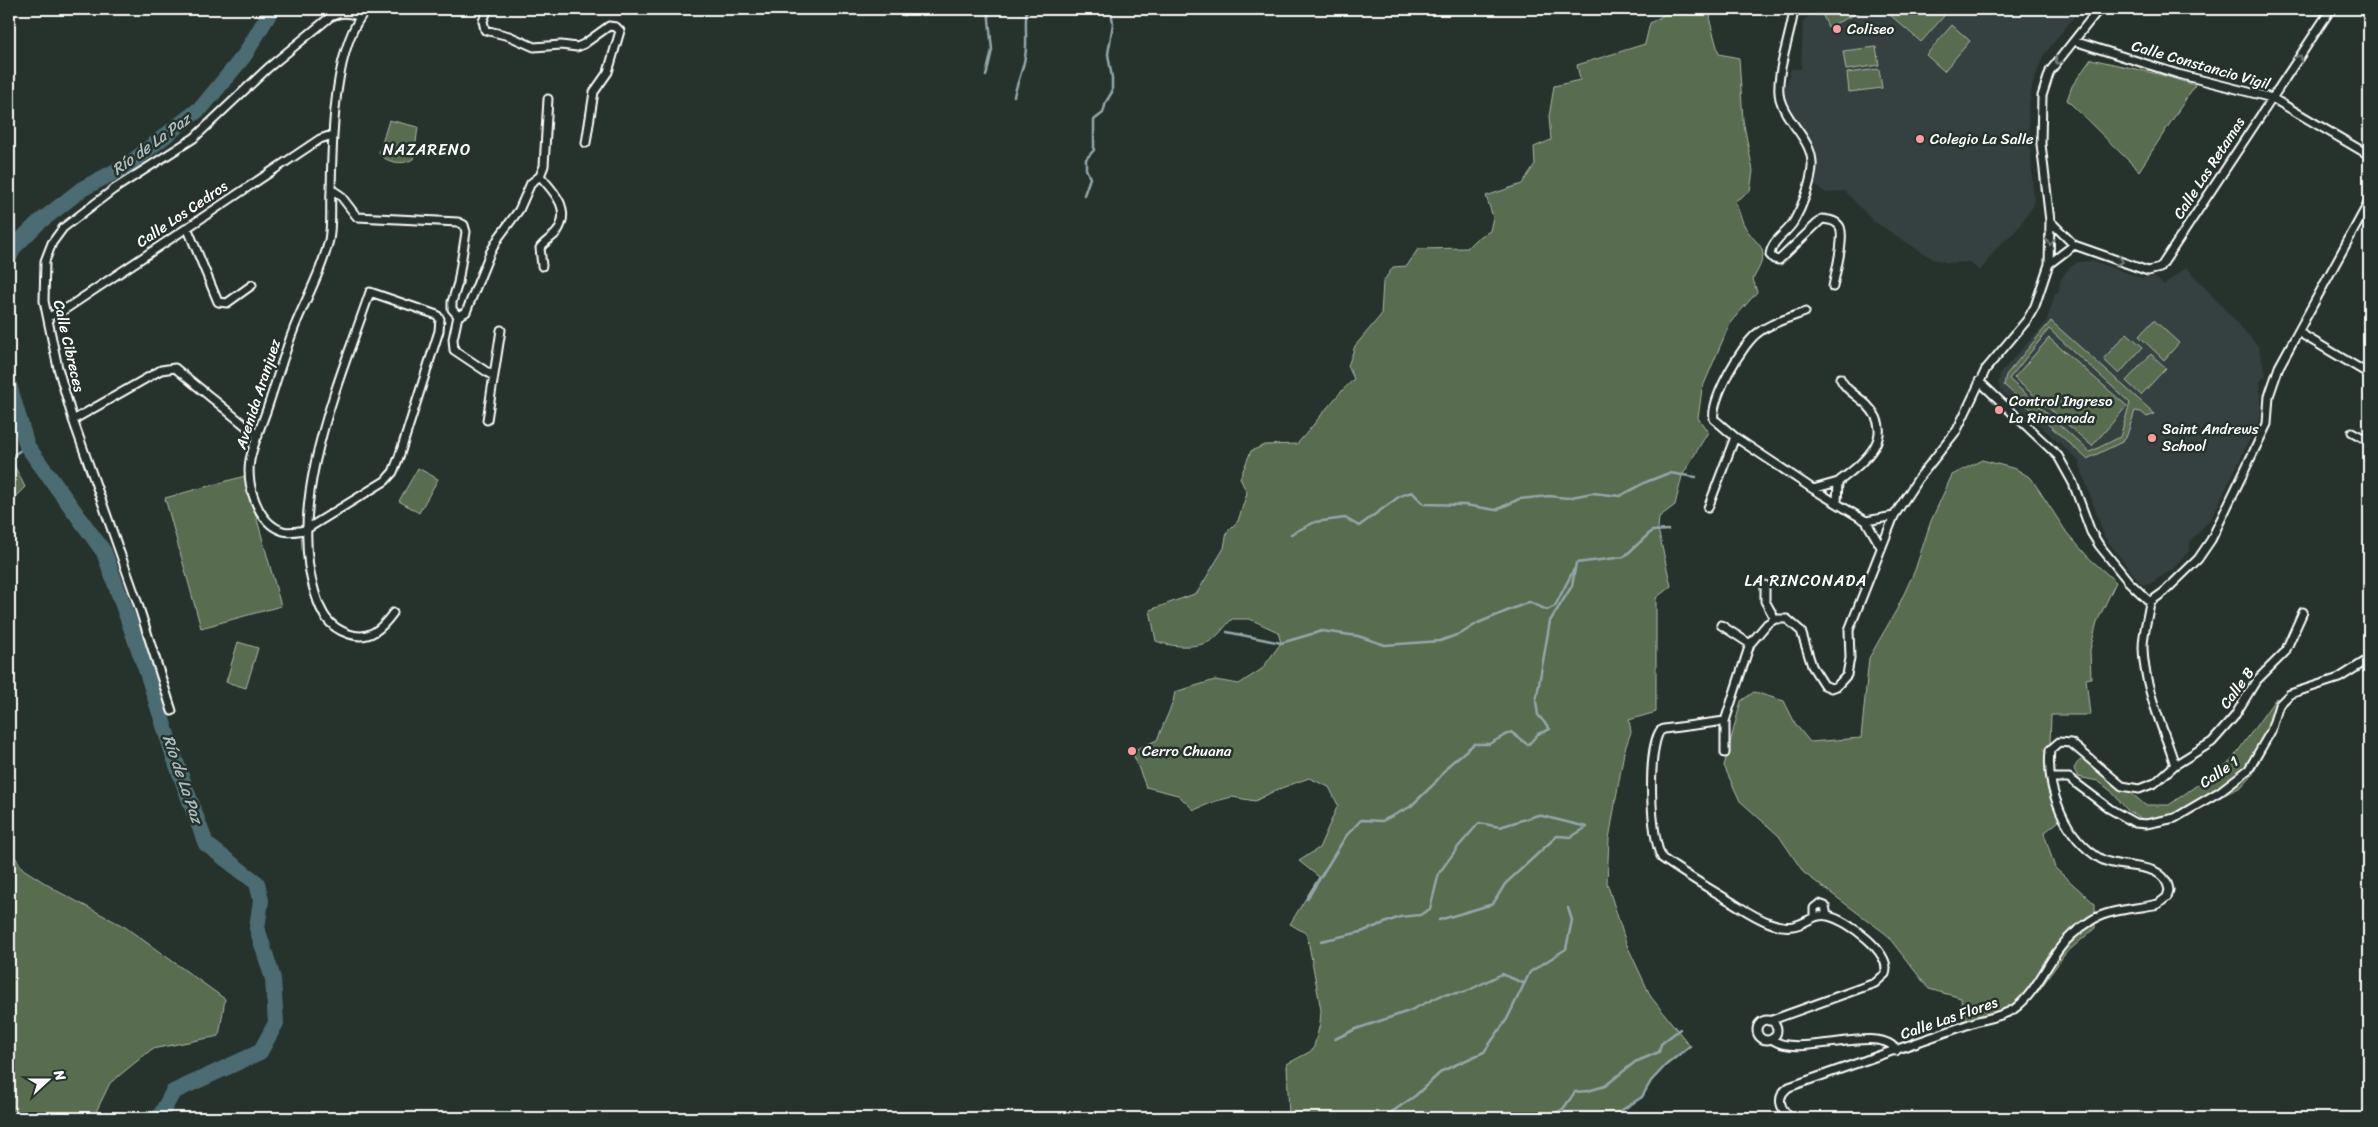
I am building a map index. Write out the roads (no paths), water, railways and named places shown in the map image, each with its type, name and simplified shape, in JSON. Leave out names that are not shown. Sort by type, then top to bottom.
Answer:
[{"type":"street","name":"Avenida Aranjuez","points":[[305,530],[282,530],[266,519],[258,508],[251,483],[250,462],[297,321],[324,259],[330,234],[332,135],[344,57],[351,34],[360,17],[367,9]]},
{"type":"street","points":[[488,9],[483,21],[485,30],[509,36],[534,47],[561,45],[577,47],[609,26],[616,27],[620,31],[620,36],[612,55],[611,65],[594,92],[586,143]]},
{"type":"street","points":[[1794,9],[1782,65],[1779,97],[1784,110],[1808,147],[1811,154],[1812,167],[1808,185],[1793,223],[1772,245],[1770,255],[1774,259],[1779,260],[1822,220],[1835,222],[1840,227],[1842,238],[1833,287]]},
{"type":"street","points":[[1725,753],[1726,721],[1750,644],[1767,624],[1775,619],[1787,620],[1794,624],[1800,631],[1818,678],[1824,685],[1831,688],[1837,686],[1847,675],[1849,669],[1849,630],[1894,516],[1918,479],[1957,430],[1986,369],[2032,312],[2050,264],[2050,221],[2041,144],[2042,96],[2050,72],[2099,9]]},
{"type":"street","name":"Calle Las Retamas","points":[[2050,221],[2074,245],[2148,271],[2160,268],[2331,9]]},
{"type":"street","name":"Calle Cibreces","points":[[172,711],[137,601],[73,420],[58,368],[44,301],[45,261],[52,243],[63,228],[114,189],[194,138],[268,68],[330,17],[340,13],[349,13],[360,17]]},
{"type":"street","name":"Calle Constancio Vigil","points":[[2074,41],[2178,74],[2272,98],[2369,156]]},
{"type":"street","points":[[493,376],[454,350],[452,339],[458,316],[466,312],[499,237],[519,210],[532,183],[540,176],[544,166],[548,99]]},
{"type":"street","name":"Calle Los Cedros","points":[[48,317],[64,310],[320,139],[332,135]]},
{"type":"street","points":[[540,176],[558,197],[562,207],[558,229],[540,248],[542,266]]},
{"type":"street","points":[[331,189],[340,195],[357,217],[458,222],[464,225],[466,232],[458,283],[452,302],[452,310],[458,316]]},
{"type":"street","points":[[2175,764],[2147,682],[2144,662],[2144,632],[2150,602],[2164,592],[2198,559],[2211,540],[2267,424],[2269,396],[2278,367],[2369,202]]},
{"type":"street","points":[[188,226],[218,302],[227,303],[252,284]]},
{"type":"street","points":[[2050,264],[2074,245]]},
{"type":"street","points":[[305,530],[385,481],[393,472],[433,349],[440,319],[437,315],[370,292],[334,395],[311,480],[305,530],[312,584],[327,622],[339,630],[363,636],[381,628],[393,613]]},
{"type":"street","points":[[1805,312],[1758,332],[1743,347],[1725,379],[1713,416],[1718,424],[1735,437],[1813,489],[1866,521],[1881,547]]},
{"type":"street","points":[[486,420],[501,330]]},
{"type":"street","points":[[2298,332],[2369,374]]},
{"type":"street","points":[[73,420],[161,370],[175,368],[258,436]]},
{"type":"street","points":[[1813,489],[1838,482],[1869,457],[1877,443],[1877,420],[1867,405],[1848,391],[1840,378]]},
{"type":"street","points":[[1979,381],[2058,456],[2073,483],[2091,532],[2099,545],[2128,581],[2150,602]]},
{"type":"street","points":[[2352,432],[2369,442]]},
{"type":"street","points":[[1708,508],[1735,437]]},
{"type":"street","points":[[1837,503],[1838,482]]},
{"type":"street","points":[[1866,521],[1894,516]]},
{"type":"street","points":[[1765,585],[1766,601],[1775,619]]},
{"type":"street","name":"Calle B","points":[[2175,764],[2212,742],[2234,717],[2256,681],[2286,652],[2303,612]]},
{"type":"street","points":[[1721,625],[1750,644]]},
{"type":"street","name":"Calle 1","points":[[2052,778],[2069,778],[2124,819],[2135,823],[2146,824],[2175,818],[2219,792],[2249,769],[2264,745],[2283,699],[2290,694],[2339,678],[2369,659]]},
{"type":"street","points":[[1726,721],[1664,729],[1655,741],[1652,785],[1658,851],[1662,858],[1677,869],[1770,923],[1793,928],[1803,925],[1814,917],[1827,916],[1859,932],[1879,951],[1886,962],[1885,974],[1875,983],[1760,1024],[1757,1033],[1764,1040],[1775,1033],[1779,1018]]},
{"type":"street","name":"Calle Las Flores","points":[[1791,1118],[1784,1112],[1781,1106],[1780,1097],[1786,1089],[1978,1021],[2003,1015],[2015,1008],[2046,972],[2060,947],[2093,919],[2111,913],[2158,904],[2168,895],[2167,882],[2162,876],[2137,865],[2114,865],[2101,859],[2087,848],[2068,828],[2053,790],[2050,750],[2055,744],[2064,741],[2071,743],[2122,786],[2131,788],[2139,789],[2155,783],[2175,764]]},
{"type":"street","points":[[1814,917],[1814,908],[1819,904],[1826,906],[1827,916]]},
{"type":"street","points":[[1769,1021],[1775,1033],[1784,1044],[1812,1045],[1870,1039],[1889,1043],[1896,1051]]},
{"type":"waterway","name":"Río de La Paz","points":[[9,258],[14,247],[37,224],[82,189],[129,164],[202,107],[244,56],[272,9]]},
{"type":"waterway","points":[[904,15],[909,9]]},
{"type":"waterway","points":[[986,76],[992,50],[988,9]]},
{"type":"waterway","points":[[1014,96],[1025,57],[1027,9]]},
{"type":"waterway","points":[[1084,195],[1090,178],[1086,169],[1086,159],[1094,150],[1094,120],[1103,113],[1106,102],[1112,92],[1108,54],[1113,24],[1111,9]]},
{"type":"waterway","name":"Río de La Paz","points":[[9,385],[27,446],[104,552],[147,672],[174,757],[206,844],[257,883],[261,900],[257,928],[273,979],[276,1023],[260,1052],[173,1092],[159,1118]]},
{"type":"waterway","points":[[9,458],[27,446]]},
{"type":"waterway","points":[[1291,534],[1315,522],[1345,518],[1359,526],[1400,496],[1412,492],[1424,504],[1465,505],[1496,510],[1519,499],[1549,496],[1567,498],[1592,493],[1620,496],[1646,482],[1669,473],[1696,477]]},
{"type":"waterway","points":[[1307,899],[1346,836],[1361,820],[1382,821],[1410,807],[1434,784],[1450,764],[1474,744],[1489,744],[1511,732],[1528,745],[1538,734],[1550,729],[1538,715],[1536,701],[1550,621],[1572,586],[1576,563],[1624,557],[1652,531],[1668,530]]},
{"type":"waterway","points":[[1227,632],[1281,643],[1322,631],[1358,636],[1385,645],[1440,641],[1462,633],[1478,623],[1529,602],[1547,610],[1555,606],[1574,569]]},
{"type":"waterway","points":[[1321,941],[1361,932],[1400,917],[1420,915],[1430,909],[1439,873],[1479,823],[1500,827],[1538,815],[1587,827]]},
{"type":"waterway","points":[[1439,920],[1493,904],[1505,884],[1557,836],[1571,837],[1587,827]]},
{"type":"waterway","points":[[1383,1118],[1415,1096],[1442,1071],[1484,1052],[1507,1019],[1530,972],[1566,949],[1572,920],[1568,908]]},
{"type":"waterway","points":[[1335,1039],[1356,1029],[1409,1011],[1442,995],[1465,992],[1502,974],[1523,983]]},
{"type":"waterway","points":[[1547,1118],[1563,1109],[1575,1092],[1588,1091],[1605,1086],[1635,1062],[1659,1052],[1661,1044],[1680,1029]]},
{"type":"waterway","points":[[1610,1118],[1642,1097],[1651,1081],[1666,1065],[1690,1046]]},
{"type":"place","name":"Coliseo","points":[[1837,29]]},
{"type":"place","name":"Colegio La Salle","points":[[1920,139]]},
{"type":"place","name":"Control Ingreso La Rinconada","points":[[1999,410]]},
{"type":"place","name":"Saint Andrews School","points":[[2152,438]]},
{"type":"place","name":"Cerro Chuana","points":[[1132,751]]},
{"type":"district","name":"NAZARENO","points":[[427,149]]},
{"type":"district","name":"LA RINCONADA","points":[[1806,580]]}]
